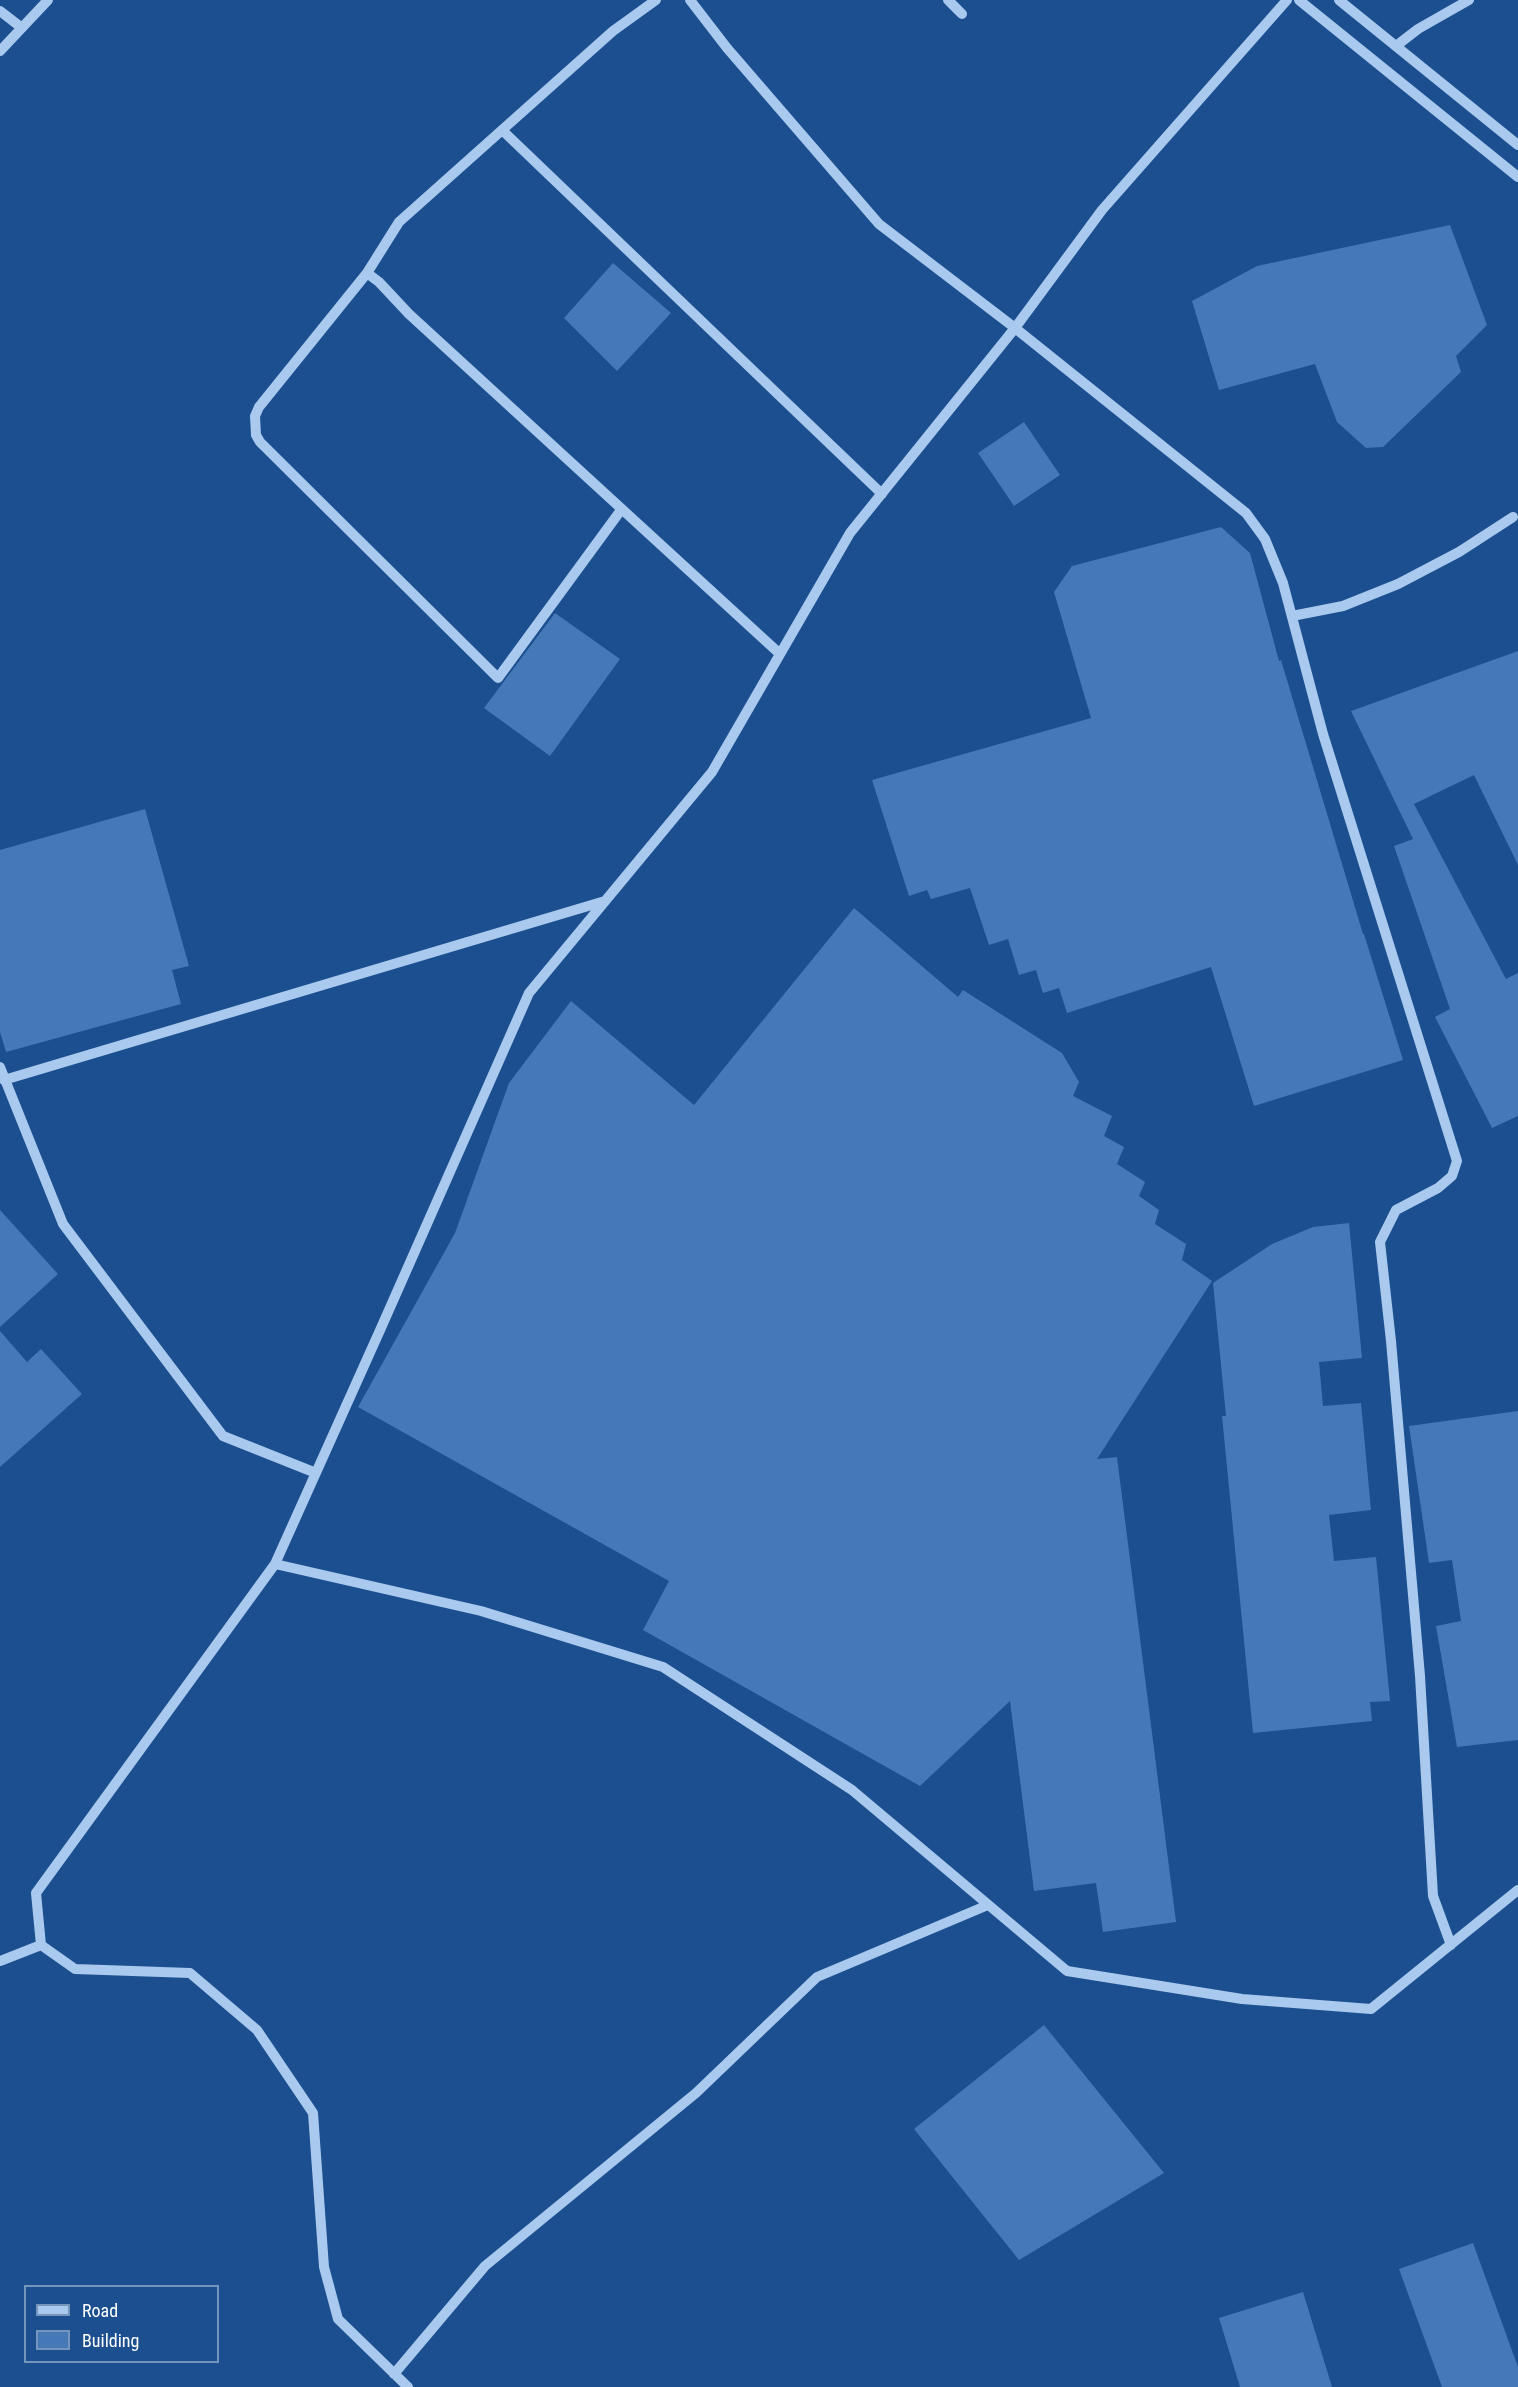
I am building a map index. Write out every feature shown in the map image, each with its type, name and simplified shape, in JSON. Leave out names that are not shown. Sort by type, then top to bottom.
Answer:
[{"type":"street","points":[[0,51],[48,0]]},
{"type":"street","points":[[621,510],[498,678],[260,442],[256,435],[255,416],[259,407],[367,273],[399,222],[613,31],[656,0]]},
{"type":"street","points":[[690,0],[727,48],[879,224],[1016,328],[1246,513],[1265,539],[1283,583],[1323,734],[1457,1161],[1452,1176],[1445,1182],[1396,1210],[1380,1242],[1391,1341],[1419,1664],[1434,1896],[1451,1945]]},
{"type":"street","points":[[948,0],[962,14]]},
{"type":"street","points":[[408,2387],[338,2319],[324,2267],[313,2113],[257,2030],[190,1973],[75,1969],[41,1945],[36,1893],[275,1564],[529,993],[712,772],[850,533],[1016,328],[1102,210],[1287,0]]},
{"type":"street","points":[[1299,0],[1518,177]]},
{"type":"street","points":[[1339,0],[1518,145]]},
{"type":"street","points":[[1396,46],[1418,29],[1469,0]]},
{"type":"street","points":[[0,10],[22,28]]},
{"type":"street","points":[[502,130],[882,494]]},
{"type":"street","points":[[367,273],[621,510],[780,654]]},
{"type":"street","points":[[1292,616],[1343,606],[1398,584],[1459,552],[1513,517]]},
{"type":"street","points":[[4,1080],[605,901]]},
{"type":"street","points":[[0,1067],[63,1224],[223,1436],[316,1473]]},
{"type":"street","points":[[0,1104],[12,1097]]},
{"type":"street","points":[[275,1564],[481,1611],[663,1667],[852,1790],[1067,1971],[1242,1999],[1371,2009],[1518,1890]]},
{"type":"street","points":[[394,2374],[485,2266],[696,2093],[817,1977],[988,1905]]},
{"type":"street","points":[[0,1961],[41,1945]]},
{"type":"building","points":[[1450,225],[1487,325],[1456,356],[1461,372],[1383,447],[1366,448],[1337,422],[1315,364],[1219,390],[1192,301],[1257,266]]},
{"type":"building","points":[[613,263],[671,313],[617,371],[564,318]]},
{"type":"building","points":[[1024,422],[1060,475],[1014,506],[978,453]]},
{"type":"building","points":[[1221,527],[1250,553],[1279,661],[1281,660],[1403,1060],[1254,1106],[1211,967],[1067,1013],[1059,988],[1043,993],[1036,970],[1019,975],[1008,939],[989,945],[970,888],[931,899],[927,890],[909,896],[872,780],[1091,718],[1054,592],[1072,566]]},
{"type":"building","points":[[555,613],[620,659],[550,756],[484,708]]},
{"type":"building","points":[[1518,651],[1518,865],[1474,775],[1414,804],[1506,979],[1518,973],[1518,1116],[1492,1128],[1435,1017],[1450,1009],[1394,846],[1413,839],[1351,711]]},
{"type":"building","points":[[145,809],[189,966],[172,970],[181,1004],[6,1052],[0,1032],[0,850]]},
{"type":"building","points":[[854,908],[958,997],[963,990],[1062,1053],[1079,1082],[1073,1096],[1112,1116],[1104,1136],[1124,1147],[1117,1164],[1145,1182],[1139,1196],[1159,1210],[1155,1224],[1186,1244],[1182,1260],[1212,1281],[1097,1459],[1117,1457],[1176,1922],[1103,1932],[1096,1883],[1034,1891],[1010,1701],[920,1786],[643,1630],[669,1581],[358,1407],[455,1233],[509,1083],[571,1001],[694,1105]]},
{"type":"building","points":[[0,1210],[58,1274],[0,1327]]},
{"type":"building","points":[[1349,1223],[1362,1358],[1319,1362],[1323,1406],[1361,1403],[1371,1510],[1329,1515],[1334,1561],[1376,1557],[1390,1701],[1370,1702],[1372,1721],[1253,1733],[1222,1416],[1226,1416],[1213,1283],[1272,1244],[1313,1227]]},
{"type":"building","points":[[0,1331],[27,1362],[41,1349],[82,1394],[0,1467]]},
{"type":"building","points":[[1518,1411],[1518,1740],[1457,1747],[1436,1626],[1461,1621],[1452,1560],[1429,1563],[1409,1426]]},
{"type":"building","points":[[1044,2025],[1164,2173],[1019,2260],[914,2129]]},
{"type":"building","points":[[1473,2243],[1518,2367],[1518,2387],[1442,2387],[1399,2269]]},
{"type":"building","points":[[1303,2292],[1332,2387],[1240,2387],[1219,2318]]}]
